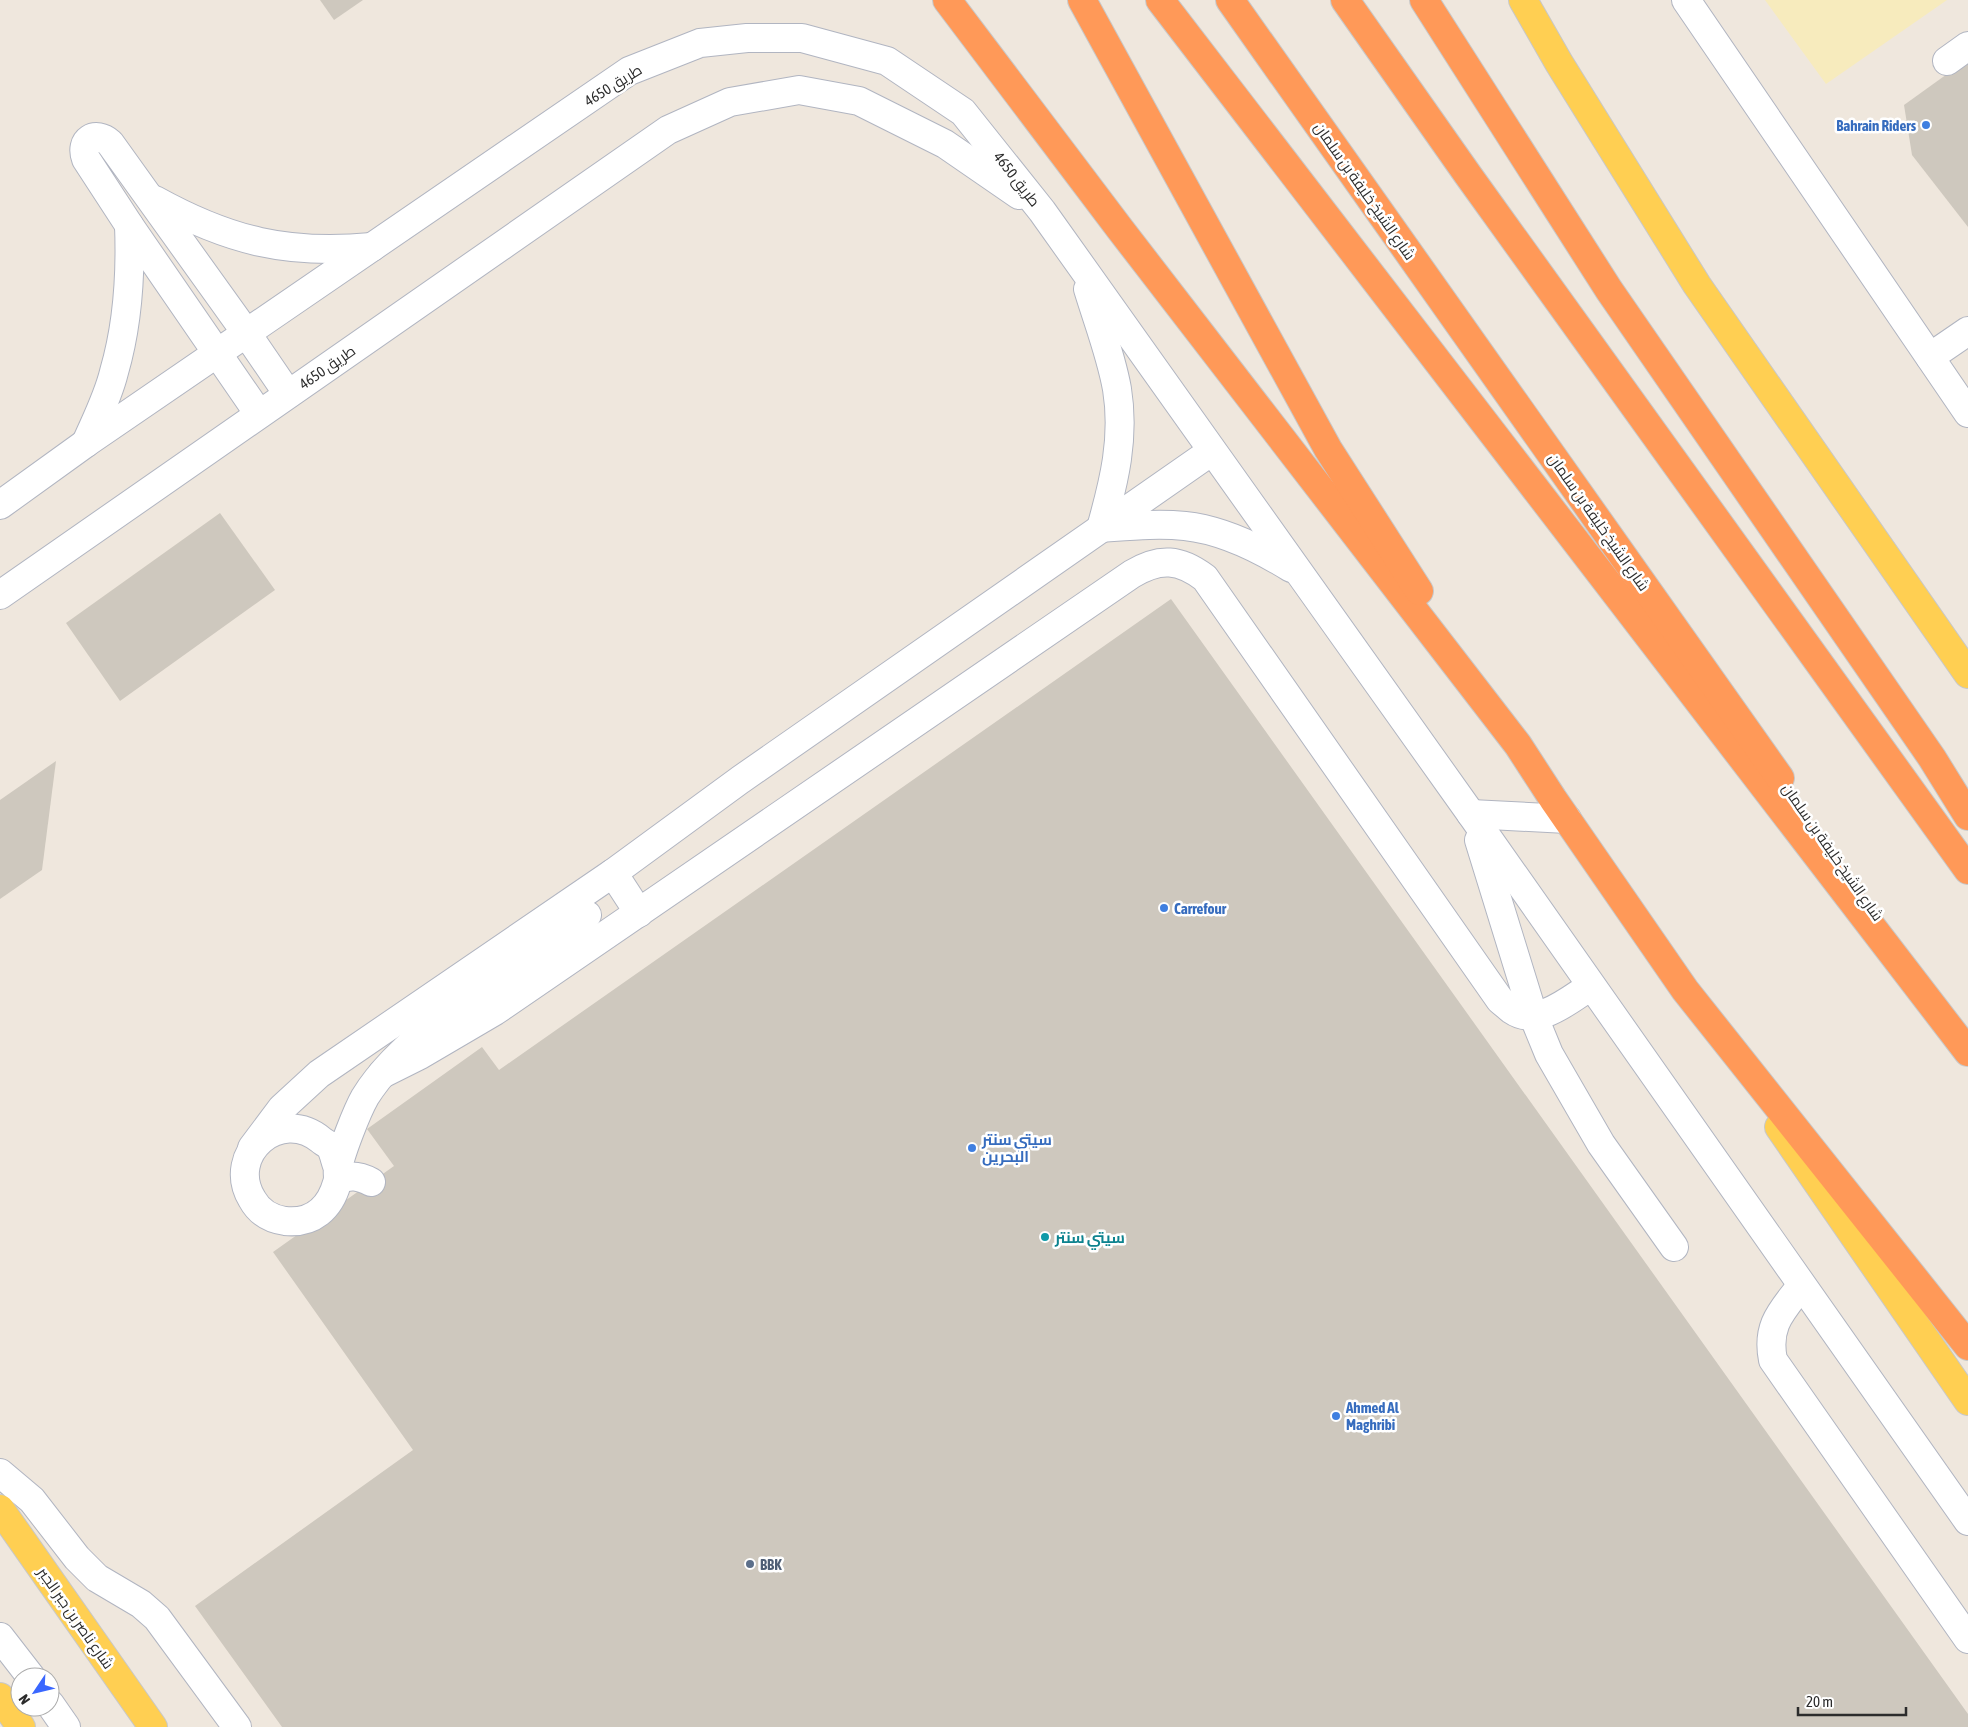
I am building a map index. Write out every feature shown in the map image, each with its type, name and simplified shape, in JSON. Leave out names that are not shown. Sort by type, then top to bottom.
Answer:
[{"type":"highway","points":[[948,0],[1120,229],[1518,745]]},
{"type":"highway","points":[[1082,0],[1328,448],[1518,745],[1685,990],[1968,1346]]},
{"type":"highway","points":[[1160,0],[1968,1052]]},
{"type":"highway","name":"شارع الشيخ خليفة بن سلمان","points":[[1230,0],[1968,1043]]},
{"type":"highway","points":[[1345,0],[1485,199],[1968,870]]},
{"type":"highway","points":[[1424,0],[1609,290],[1932,758],[1968,816]]},
{"type":"main road","points":[[1523,0],[1559,63],[1697,286],[1968,674]]},
{"type":"main road","points":[[1685,990],[1968,1401]]},
{"type":"main road","name":"شارع ناصر بن جبر الجبر","points":[[0,1509],[153,1727]]},
{"type":"main road","points":[[0,1697],[21,1727]]},
{"type":"lane","points":[[1686,0],[1930,357],[1966,404]]},
{"type":"lane","name":"طريق 4650","points":[[0,505],[86,443],[629,71],[700,43],[747,38],[802,38],[887,61],[963,112],[1042,211]]},
{"type":"lane","name":"طريق 4650","points":[[0,595],[668,130],[730,102],[799,90],[859,100],[945,144],[1042,211]]},
{"type":"lane","points":[[259,414],[128,225],[86,159],[83,152],[90,138],[97,136],[105,138],[110,143],[288,394]]},
{"type":"lane","points":[[149,197],[202,224],[257,242],[315,250],[374,247]]},
{"type":"lane","points":[[1042,211],[1471,814],[1968,1521]]},
{"type":"lane","points":[[86,443],[114,374],[123,337],[130,263],[128,225]]},
{"type":"lane","points":[[1081,266],[1117,388],[1120,418],[1115,477],[1101,528]]},
{"type":"lane","points":[[1930,357],[1968,331]]},
{"type":"lane","points":[[618,881],[319,1074],[282,1108],[252,1148],[244,1168],[246,1189],[257,1208],[275,1220],[296,1222],[316,1215],[331,1200],[353,1124],[365,1098],[382,1074],[408,1046],[451,1010],[618,881],[740,780],[1212,451]]},
{"type":"lane","points":[[1101,528],[1145,525],[1186,526],[1234,539],[1264,552],[1299,573]]},
{"type":"lane","points":[[382,1074],[458,1034],[639,913],[1132,574],[1153,564],[1164,562],[1179,564],[1193,569],[1205,578],[1500,1000],[1513,1011],[1522,1014],[1542,1013],[1592,986]]},
{"type":"lane","points":[[1471,814],[1567,819]]},
{"type":"lane","points":[[1471,814],[1542,1013],[1549,1054],[1601,1144],[1674,1247]]},
{"type":"lane","points":[[618,881],[639,913]]},
{"type":"lane","points":[[252,1148],[269,1133],[290,1128],[312,1133],[330,1147],[338,1174]]},
{"type":"lane","points":[[338,1174],[356,1176],[371,1182]]},
{"type":"lane","points":[[1801,1286],[1778,1316],[1773,1326],[1770,1337],[1773,1360],[1968,1639]]},
{"type":"lane","points":[[0,1473],[32,1500],[78,1558],[97,1578],[141,1604],[157,1618],[237,1727]]},
{"type":"lane","points":[[0,1637],[23,1667]]},
{"type":"sand","points":[[1765,0],[1947,0],[1826,84]]},
{"type":"building","points":[[320,0],[363,0],[334,20]]},
{"type":"building","points":[[1968,59],[1968,227],[1912,155],[1904,105]]},
{"type":"building","points":[[220,513],[275,590],[120,701],[66,623]]},
{"type":"building","name":"سيتي سنتر البحرين","points":[[1171,599],[1968,1714],[1968,1727],[282,1727],[195,1606],[413,1450],[273,1252],[394,1166],[367,1129],[482,1047],[499,1070]]},
{"type":"building","points":[[56,761],[42,870],[0,899],[0,800]]},
{"type":"place","name":"Bahrain Riders","points":[[1926,125]]},
{"type":"place","name":"Carrefour","points":[[1164,908]]},
{"type":"place","name":"سيتي سنتر البحرين","points":[[972,1148]]},
{"type":"place","name":"سيتي سنتر","points":[[1045,1237]]},
{"type":"place","name":"Ahmed Al Maghribi","points":[[1336,1416]]},
{"type":"place","name":"BBK","points":[[750,1564]]}]
